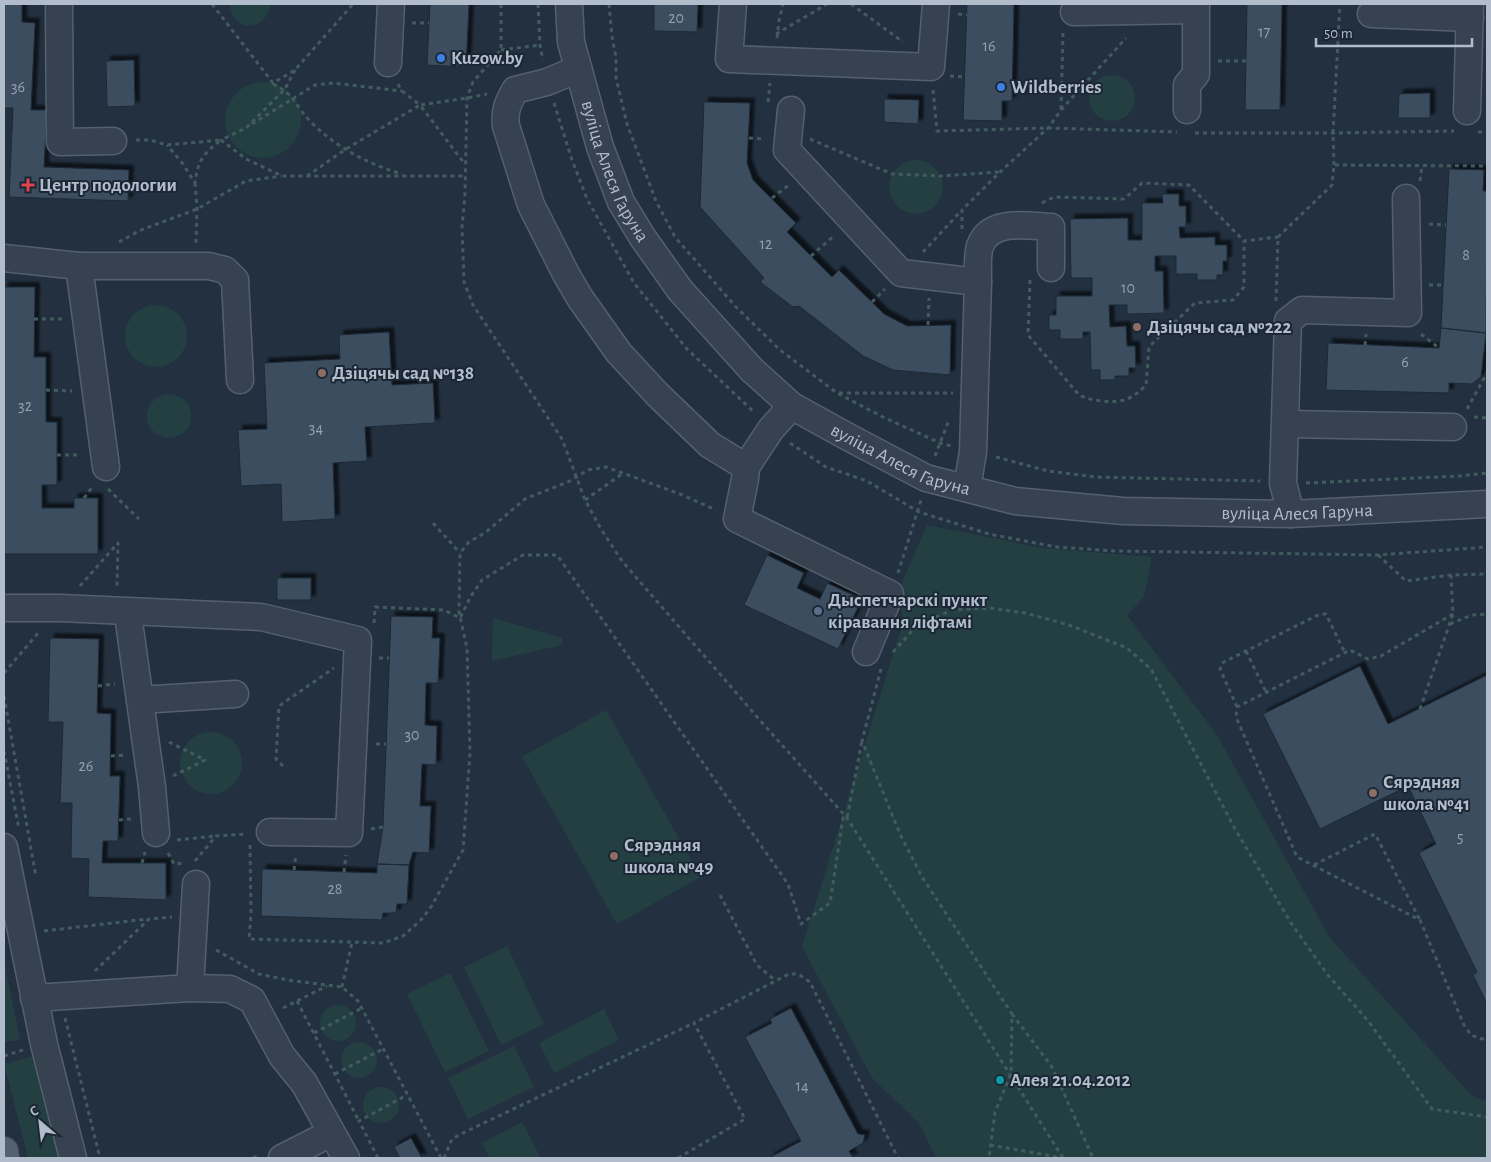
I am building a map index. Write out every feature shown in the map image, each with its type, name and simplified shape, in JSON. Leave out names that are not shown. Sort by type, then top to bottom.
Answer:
[{"type":"main road","points":[[4,1151],[6,1158]]},
{"type":"street","points":[[59,4],[60,142],[112,141]]},
{"type":"street","points":[[388,63],[391,4]]},
{"type":"street","name":"вуліца Алеся Гаруна","points":[[569,4],[571,42],[578,69],[600,147],[621,202],[642,238],[680,290],[752,370],[792,406],[926,478],[1015,501],[1123,511],[1291,514],[1487,504]]},
{"type":"street","points":[[733,4],[730,59],[931,67],[936,4]]},
{"type":"street","points":[[1068,23],[1196,7],[1196,74],[1187,85],[1188,125]]},
{"type":"street","points":[[1371,14],[1470,11],[1466,124]]},
{"type":"street","points":[[578,69],[547,82],[515,90],[506,106],[505,116],[509,135],[532,205],[580,298],[619,353],[658,395],[710,445],[746,467]]},
{"type":"street","points":[[782,113],[787,150],[901,273],[978,282]]},
{"type":"street","points":[[1291,514],[1283,484],[1288,322],[1302,310],[1408,313],[1406,198]]},
{"type":"street","points":[[966,488],[974,452],[980,246],[989,233],[1002,226],[1051,227],[1041,272]]},
{"type":"street","points":[[4,258],[80,266],[209,266],[225,270],[235,280],[240,380]]},
{"type":"street","points":[[80,266],[106,467]]},
{"type":"street","points":[[792,406],[771,430],[746,467],[737,519],[890,594],[879,658]]},
{"type":"street","points":[[1286,424],[1463,418]]},
{"type":"street","points":[[124,601],[130,622],[161,841]]},
{"type":"street","points":[[4,608],[60,608],[124,601],[261,617],[358,640],[349,833],[260,833]]},
{"type":"street","points":[[140,700],[235,694]]},
{"type":"street","points":[[4,847],[34,998],[73,1158]]},
{"type":"street","points":[[190,988],[196,884]]},
{"type":"street","points":[[34,998],[190,988],[230,989],[252,1000],[282,1056],[304,1083],[346,1158]]},
{"type":"street","points":[[271,1156],[331,1133]]},
{"type":"path","points":[[212,4],[273,84],[285,89],[294,98],[299,109],[333,142],[378,167],[407,176]]},
{"type":"path","points":[[246,128],[285,89],[295,70],[353,4]]},
{"type":"path","points":[[501,4],[501,50],[473,82],[467,98],[464,163],[466,176],[462,228],[464,282],[473,306],[562,439],[585,500],[622,561],[847,818],[1064,1158]]},
{"type":"path","points":[[538,4],[540,45],[547,82],[572,160],[586,200],[634,283],[687,349],[771,430],[798,450],[826,467],[867,481],[919,512],[989,534],[1057,547],[1115,552],[1378,555],[1487,547]]},
{"type":"path","points":[[609,4],[616,57],[616,78],[627,124],[656,201],[674,237],[736,307],[780,350],[837,393],[883,417],[940,443],[1048,472],[1095,477],[1283,484],[1487,473]]},
{"type":"path","points":[[770,38],[827,4]]},
{"type":"path","points":[[851,4],[904,42]]},
{"type":"path","points":[[1244,241],[1278,237],[1332,185],[1340,4]]},
{"type":"path","points":[[1061,110],[1068,23]]},
{"type":"path","points":[[501,50],[540,45]]},
{"type":"path","points":[[388,63],[402,91],[420,104],[464,163]]},
{"type":"path","points":[[931,67],[937,131],[1188,125],[1333,133],[1466,124],[1487,132]]},
{"type":"path","points":[[273,84],[295,70]]},
{"type":"path","points":[[770,79],[782,113],[892,174],[941,176],[1000,172]]},
{"type":"path","points":[[195,266],[197,209],[195,183],[197,165],[212,146],[246,128],[315,86],[333,83],[402,91]]},
{"type":"path","points":[[307,176],[346,149],[420,104],[467,98]]},
{"type":"path","points":[[749,138],[763,139]]},
{"type":"path","points":[[112,141],[150,140],[167,146],[221,140],[246,159],[282,176]]},
{"type":"path","points":[[167,146],[183,164],[195,183]]},
{"type":"path","points":[[1334,165],[1487,166]]},
{"type":"path","points":[[111,246],[141,230],[197,209],[246,181],[282,176],[466,176]]},
{"type":"path","points":[[1033,226],[1034,210],[1043,202],[1054,197],[1124,199],[1142,183],[1189,185],[1244,241],[1244,287],[1233,300],[1195,303],[1158,338],[1149,347],[1146,385],[1137,394],[1125,400],[1088,400],[1079,395],[1028,335],[1041,272]]},
{"type":"path","points":[[772,198],[789,185]]},
{"type":"path","points":[[901,273],[962,210]]},
{"type":"path","points":[[1420,224],[1446,225]]},
{"type":"path","points":[[811,256],[836,234]]},
{"type":"path","points":[[1276,306],[1278,237]]},
{"type":"path","points":[[928,325],[929,291]]},
{"type":"path","points":[[34,319],[86,319]]},
{"type":"path","points":[[1366,331],[1366,345]]},
{"type":"path","points":[[1421,334],[1439,348]]},
{"type":"path","points":[[1487,373],[1463,418],[1487,418]]},
{"type":"path","points":[[837,393],[960,393]]},
{"type":"path","points":[[940,443],[950,418]]},
{"type":"path","points":[[106,467],[107,488],[139,519]]},
{"type":"path","points":[[459,612],[460,553],[469,542],[486,532],[525,499],[576,478],[588,470],[606,467],[680,494],[737,519]]},
{"type":"path","points":[[585,500],[623,474]]},
{"type":"path","points":[[890,594],[919,512]]},
{"type":"path","points":[[433,523],[460,553]]},
{"type":"path","points":[[4,673],[118,543],[124,601]]},
{"type":"path","points":[[375,606],[444,610],[460,618],[471,596],[482,580],[523,555],[556,555],[788,884],[801,924],[830,903],[843,818],[847,818]]},
{"type":"path","points":[[1378,555],[1406,581],[1451,575],[1487,574]]},
{"type":"path","points":[[1420,709],[1453,614],[1451,575]]},
{"type":"path","points":[[847,818],[879,658],[913,630],[952,610],[990,608],[1025,613],[1069,625],[1127,648],[1150,669],[1235,829],[1291,923],[1327,974],[1369,1022],[1432,1109],[1487,1117]]},
{"type":"path","points":[[1345,653],[1326,614],[1320,614],[1222,663],[1220,669],[1237,706],[1236,717],[1297,857],[1420,920]]},
{"type":"path","points":[[1237,706],[1350,650],[1368,658],[1381,656],[1453,614]]},
{"type":"path","points":[[1450,624],[1472,615],[1487,614]]},
{"type":"path","points":[[1246,651],[1266,692]]},
{"type":"path","points":[[4,696],[36,878]]},
{"type":"path","points":[[279,706],[276,759],[283,766]]},
{"type":"path","points":[[144,729],[205,760],[152,787]]},
{"type":"path","points":[[862,741],[900,834],[914,862],[1012,1014],[1052,1067],[1093,1158]]},
{"type":"path","points":[[161,841],[174,864],[194,862],[216,836],[260,833]]},
{"type":"path","points":[[1314,865],[1375,834],[1420,920],[1464,1025],[1471,1035],[1482,1039],[1487,1037]]},
{"type":"path","points":[[344,872],[347,847]]},
{"type":"path","points":[[720,895],[757,965],[776,981]]},
{"type":"path","points":[[41,931],[174,917]]},
{"type":"path","points":[[94,972],[149,919]]},
{"type":"path","points":[[45,924],[48,939]]},
{"type":"path","points":[[342,987],[352,942]]},
{"type":"path","points":[[443,1158],[452,1139],[465,1132],[694,1023],[789,974],[798,974],[810,982],[898,1158]]},
{"type":"path","points":[[327,986],[342,987],[358,1002],[443,1158]]},
{"type":"path","points":[[60,996],[100,1158]]},
{"type":"path","points":[[297,1001],[378,1158]]},
{"type":"path","points":[[314,1033],[362,1008]]},
{"type":"path","points":[[989,1158],[995,1112],[1010,1074],[1012,1014]]},
{"type":"path","points":[[678,1158],[745,1119],[694,1023]]},
{"type":"path","points":[[335,1074],[383,1049]]},
{"type":"path","points":[[359,1121],[407,1094]]},
{"type":"path","points":[[990,1145],[1064,1158]]},
{"type":"path","points":[[253,1158],[271,1156]]},
{"type":"green space","points":[[230,4],[270,5],[262,21],[249,26],[236,20]]},
{"type":"green space","points":[[1117,75],[1121,76],[1131,85],[1134,89],[1134,107],[1125,117],[1117,121],[1107,121],[1099,117],[1090,107],[1089,93],[1093,85],[1103,76]]},
{"type":"green space","points":[[263,82],[277,85],[290,93],[298,106],[301,120],[298,134],[290,147],[277,155],[263,158],[249,155],[236,147],[228,134],[225,120],[228,106],[236,93],[249,85]]},
{"type":"green space","points":[[916,160],[926,162],[935,168],[941,177],[943,187],[941,197],[935,206],[926,212],[916,214],[906,212],[897,206],[891,197],[889,187],[891,177],[897,168],[906,162]]},
{"type":"green space","points":[[150,305],[162,305],[178,314],[185,324],[187,336],[185,348],[178,358],[162,367],[150,367],[139,362],[130,353],[125,342],[125,330],[130,319],[139,310]]},
{"type":"green space","points":[[165,394],[173,394],[185,400],[191,416],[185,432],[173,438],[165,438],[153,432],[147,420],[147,412],[153,400]]},
{"type":"green space","points":[[927,525],[1043,548],[1152,557],[1144,597],[1127,615],[1217,735],[1330,938],[1471,1095],[1487,1102],[1487,1158],[936,1158],[919,1123],[872,1078],[802,947],[903,622],[900,599],[902,582]]},
{"type":"green space","points":[[493,618],[562,638],[562,645],[492,661]]},
{"type":"green space","points":[[606,710],[701,877],[617,924],[522,757]]},
{"type":"green space","points":[[205,732],[217,732],[233,741],[240,751],[242,763],[240,775],[233,785],[217,794],[205,794],[194,789],[185,780],[180,769],[180,757],[185,746],[194,737]]},
{"type":"green space","points":[[507,946],[544,1024],[501,1045],[464,967]]},
{"type":"green space","points":[[4,962],[20,1040],[4,1042]]},
{"type":"green space","points":[[450,973],[489,1051],[445,1072],[407,994]]},
{"type":"green space","points":[[338,1005],[345,1006],[351,1010],[355,1016],[355,1030],[351,1036],[345,1040],[338,1041],[331,1040],[325,1036],[321,1030],[320,1023],[321,1016],[325,1010],[331,1006]]},
{"type":"green space","points":[[604,1009],[619,1040],[554,1073],[539,1043]]},
{"type":"green space","points":[[359,1042],[366,1043],[372,1047],[376,1053],[376,1067],[372,1073],[366,1077],[359,1078],[352,1077],[346,1073],[342,1067],[341,1060],[342,1053],[346,1047],[352,1043]]},
{"type":"green space","points":[[514,1046],[534,1087],[468,1119],[448,1078]]},
{"type":"green space","points":[[37,1055],[61,1158],[28,1158],[4,1064]]},
{"type":"green space","points":[[381,1087],[388,1088],[394,1092],[398,1098],[398,1112],[394,1118],[388,1122],[381,1123],[374,1122],[368,1118],[364,1112],[363,1105],[364,1098],[368,1092],[374,1088]]},
{"type":"green space","points":[[522,1122],[541,1158],[490,1158],[482,1143]]},
{"type":"building","points":[[4,4],[22,4],[22,22],[35,23],[31,110],[47,110],[44,167],[129,170],[128,201],[9,197],[13,108],[4,108]]},
{"type":"building","points":[[430,4],[469,4],[466,67],[427,65]]},
{"type":"building","points":[[654,4],[698,4],[697,32],[654,31]]},
{"type":"building","points":[[967,4],[1014,4],[1012,101],[1002,101],[1002,121],[963,120]]},
{"type":"building","points":[[1247,4],[1282,4],[1280,110],[1245,110]]},
{"type":"building","points":[[134,60],[135,106],[107,107],[106,61]]},
{"type":"building","points":[[1430,93],[1430,118],[1398,118],[1399,94]]},
{"type":"building","points":[[884,99],[919,100],[918,124],[884,122]]},
{"type":"building","points":[[704,102],[750,103],[747,163],[753,180],[796,223],[787,232],[832,277],[839,270],[884,314],[907,326],[951,325],[950,375],[893,370],[863,356],[799,306],[793,307],[760,282],[764,278],[700,207]]},
{"type":"building","points":[[1449,169],[1484,170],[1483,191],[1487,191],[1486,333],[1441,328]]},
{"type":"building","name":"Дзіцячы сад №222","points":[[1162,194],[1179,194],[1179,206],[1186,206],[1186,227],[1179,227],[1180,238],[1215,237],[1215,245],[1227,245],[1227,261],[1223,261],[1223,275],[1217,275],[1217,280],[1197,280],[1197,274],[1176,274],[1176,256],[1155,256],[1155,271],[1163,271],[1164,313],[1127,314],[1127,305],[1109,305],[1110,327],[1126,326],[1127,346],[1135,346],[1136,368],[1129,368],[1129,376],[1115,376],[1115,380],[1100,380],[1100,370],[1091,370],[1090,332],[1083,332],[1083,339],[1060,339],[1060,330],[1049,330],[1049,315],[1056,315],[1056,296],[1092,296],[1092,278],[1071,278],[1070,219],[1128,218],[1128,240],[1142,240],[1142,203],[1163,203]]},
{"type":"building","points":[[4,287],[35,287],[34,357],[46,357],[46,422],[57,422],[57,485],[42,485],[42,508],[74,508],[74,498],[98,498],[98,554],[4,554]]},
{"type":"building","points":[[1441,328],[1486,333],[1481,377],[1472,384],[1449,383],[1449,393],[1326,390],[1328,343],[1439,348]]},
{"type":"building","points":[[389,332],[392,385],[433,383],[435,423],[365,427],[367,461],[333,463],[335,519],[282,522],[281,484],[241,486],[238,430],[267,429],[264,363],[340,359],[339,335]]},
{"type":"building","points":[[767,555],[804,573],[797,588],[820,599],[827,583],[862,599],[838,649],[744,605]]},
{"type":"building","points":[[277,578],[311,578],[311,600],[277,600]]},
{"type":"building","points":[[391,616],[433,617],[432,638],[440,638],[438,683],[426,683],[425,725],[437,726],[436,765],[422,764],[420,806],[431,806],[429,853],[413,852],[409,865],[377,864],[383,827]]},
{"type":"building","points":[[50,638],[99,639],[97,713],[111,714],[110,776],[120,776],[118,841],[103,841],[102,863],[166,863],[166,900],[88,897],[89,859],[71,858],[72,803],[60,803],[63,722],[48,722]]},
{"type":"building","points":[[1360,666],[1388,724],[1487,675],[1487,1004],[1473,975],[1477,972],[1419,853],[1436,844],[1408,786],[1320,829],[1263,714]]},
{"type":"building","points":[[377,864],[409,865],[407,904],[397,904],[396,913],[383,913],[382,920],[261,916],[262,869],[377,873]]},
{"type":"building","points":[[791,1008],[858,1134],[865,1135],[863,1143],[849,1151],[853,1158],[769,1158],[801,1141],[745,1037],[772,1023],[770,1019]]},
{"type":"building","points":[[411,1138],[422,1158],[400,1158],[394,1147]]},
{"type":"place","name":"Kuzow.by","points":[[441,58]]},
{"type":"place","name":"Wildberries","points":[[1001,87]]},
{"type":"place","name":"Центр подологии","points":[[28,185]]},
{"type":"place","name":"Дзіцячы сад №222","points":[[1137,327]]},
{"type":"place","name":"Дзіцячы сад №138","points":[[322,373]]},
{"type":"place","name":"Дыспетчарскі пункт кіравання ліфтамі","points":[[818,611]]},
{"type":"place","name":"Сярэдняя школа №41","points":[[1373,793]]},
{"type":"place","name":"Сярэдняя школа №49","points":[[614,856]]},
{"type":"place","name":"Алея 21.04.2012","points":[[1000,1080]]}]
